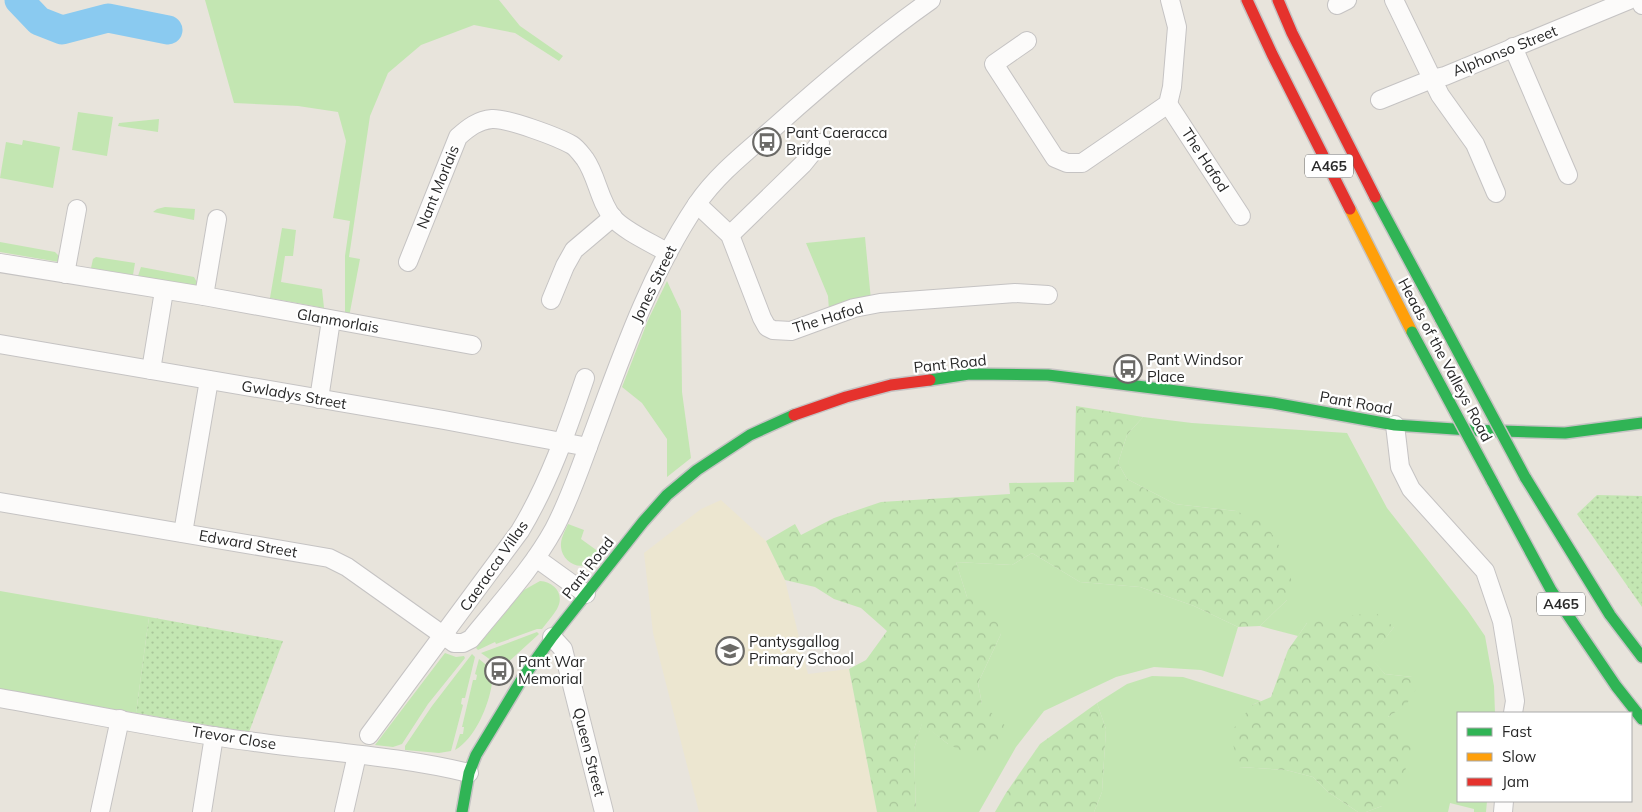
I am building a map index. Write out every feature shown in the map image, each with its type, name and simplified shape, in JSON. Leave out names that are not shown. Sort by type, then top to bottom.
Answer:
[{"type":"main road","name":"Heads of the Valleys Road","points":[[1247,0],[1272,54],[1412,332],[1551,590],[1616,686],[1642,719]]},
{"type":"main road","name":"Heads of the Valleys Road","points":[[1278,0],[1292,33],[1380,206],[1525,477],[1610,615],[1642,658]]},
{"type":"main road","name":"Pant Road","points":[[462,812],[469,774],[476,755],[522,679],[552,636],[643,522],[667,495],[697,470],[750,435],[783,419],[846,397],[891,385],[970,374],[1048,375],[1273,403],[1395,425],[1469,430],[1565,433],[1642,423]]},
{"type":"street","name":"Jones Street","points":[[471,639],[536,558],[554,529],[588,447],[629,335],[668,253],[697,204],[729,167],[807,98],[906,17],[931,0]]},
{"type":"street","points":[[1026,41],[994,64],[1055,158],[1067,163],[1082,163],[1168,104],[1172,87],[1177,27],[1170,0]]},
{"type":"street","points":[[1394,0],[1432,79],[1452,115],[1475,144],[1496,193]]},
{"type":"street","name":"Alphonso Street","points":[[1380,100],[1432,79],[1445,76],[1629,0]]},
{"type":"street","points":[[1640,0],[1642,5]]},
{"type":"street","points":[[1512,48],[1568,175]]},
{"type":"street","name":"The Hafod","points":[[1168,104],[1241,216]]},
{"type":"street","name":"Nant Morlais","points":[[408,262],[458,137],[467,129],[490,119],[506,120],[574,146],[586,160],[605,204],[613,217],[621,225],[668,253]]},
{"type":"street","points":[[730,235],[803,164],[820,144]]},
{"type":"street","name":"The Hafod","points":[[697,204],[730,235],[762,318],[767,327],[773,330],[791,331],[854,308],[880,303],[1015,293],[1048,295]]},
{"type":"street","points":[[65,274],[77,208]]},
{"type":"street","points":[[550,300],[574,250],[613,217]]},
{"type":"street","points":[[204,296],[217,219]]},
{"type":"street","name":"Glanmorlais","points":[[0,263],[204,296],[472,345]]},
{"type":"street","points":[[151,370],[164,291]]},
{"type":"street","points":[[319,399],[331,320]]},
{"type":"street","name":"Gwladys Street","points":[[0,344],[588,447]]},
{"type":"street","name":"Caeracca Villas","points":[[369,736],[535,507],[563,442],[585,378]]},
{"type":"street","points":[[183,533],[209,380]]},
{"type":"street","points":[[1395,425],[1400,467],[1411,489],[1485,571],[1502,622],[1514,701],[1513,712]]},
{"type":"street","name":"Edward Street","points":[[0,502],[329,558],[347,567],[454,643],[463,643],[471,639]]},
{"type":"street","points":[[536,558],[586,594]]},
{"type":"street","name":"Queen Street","points":[[552,636],[563,649],[604,812]]},
{"type":"street","name":"Trevor Close","points":[[0,698],[214,736],[437,766],[469,774]]},
{"type":"street","points":[[100,812],[120,719]]},
{"type":"street","points":[[202,812],[214,736]]},
{"type":"street","points":[[344,812],[356,754]]},
{"type":"shaded area","name":"Pantysgallog Primary School","points":[[721,500],[766,541],[785,580],[808,674],[849,669],[877,812],[699,812],[653,633],[644,553],[701,509]]},
{"type":"green space","points":[[205,0],[499,0],[520,26],[563,56],[559,61],[515,33],[474,25],[421,45],[388,73],[370,116],[349,257],[360,259],[349,317],[345,316],[345,256],[350,221],[333,218],[346,141],[338,112],[298,106],[234,103]]},
{"type":"green space","points":[[78,112],[113,117],[107,156],[72,150]]},
{"type":"green space","points":[[159,119],[158,132],[118,126],[119,123]]},
{"type":"green space","points":[[23,140],[60,147],[53,188],[0,178],[6,142],[22,145]]},
{"type":"green space","points":[[165,207],[195,209],[194,220],[153,212]]},
{"type":"green space","points":[[282,228],[296,230],[293,256],[285,256],[281,282],[322,289],[324,308],[270,298]]},
{"type":"green space","points":[[865,237],[871,300],[829,310],[828,296],[806,243]]},
{"type":"green space","points":[[0,242],[55,252],[60,257],[59,262],[0,252]]},
{"type":"green space","points":[[96,257],[135,263],[133,275],[91,268],[93,259]]},
{"type":"green space","points":[[141,267],[194,277],[198,284],[196,286],[138,276]]},
{"type":"green space","points":[[667,281],[681,311],[682,392],[691,458],[667,477],[667,439],[642,403],[622,387],[648,320]]},
{"type":"green space","points":[[1076,406],[1143,417],[1127,435],[1118,463],[1127,479],[1175,504],[1236,511],[1266,524],[1284,554],[1293,586],[1287,600],[1260,626],[1238,627],[1194,606],[1140,587],[1080,582],[1032,553],[1012,565],[956,562],[967,597],[997,609],[1001,634],[978,683],[982,704],[1011,731],[978,759],[948,744],[922,724],[914,749],[916,812],[877,812],[849,669],[866,660],[887,631],[861,608],[834,599],[815,587],[785,580],[766,541],[795,524],[801,535],[834,518],[881,502],[1010,494],[1009,483],[1074,482]]},
{"type":"green space","points":[[1143,417],[1192,423],[1347,433],[1387,508],[1468,611],[1485,636],[1494,686],[1495,712],[1457,712],[1457,802],[1487,802],[1486,812],[1474,812],[1474,809],[1450,803],[1448,812],[1366,812],[1382,806],[1388,717],[1406,704],[1412,677],[1385,674],[1370,658],[1394,627],[1307,623],[1298,636],[1260,626],[1287,600],[1236,511],[1175,504],[1127,479],[1118,463],[1127,435]]},
{"type":"green space","points":[[1597,495],[1642,496],[1642,607],[1577,514]]},
{"type":"green space","points":[[568,524],[584,530],[581,539],[599,552],[586,565],[572,564],[564,557],[561,541]]},
{"type":"green space","points":[[1032,553],[1080,582],[1140,587],[1194,606],[1238,627],[1223,677],[1201,670],[1154,667],[1116,677],[1044,711],[1016,747],[979,812],[916,812],[914,749],[922,723],[948,744],[982,704],[978,683],[1001,634],[967,597],[956,562],[1012,565]]},
{"type":"green space","points":[[540,581],[554,587],[560,599],[554,614],[542,629],[537,629],[496,644],[495,642],[478,650],[476,648],[524,590]]},
{"type":"green space","points":[[0,591],[149,617],[136,713],[0,690]]},
{"type":"green space","points":[[1376,613],[1394,627],[1371,658],[1385,674],[1412,677],[1418,686],[1406,705],[1388,717],[1411,748],[1401,787],[1382,806],[1366,812],[1358,812],[1328,792],[1313,777],[1286,770],[1239,767],[1230,733],[1252,705],[1271,697],[1288,650],[1307,623]]},
{"type":"green space","points":[[149,617],[283,641],[249,732],[136,713]]},
{"type":"green space","points":[[537,632],[539,634],[505,665],[499,660],[495,663],[481,653]]},
{"type":"green space","points":[[445,653],[456,657],[464,656],[465,658],[428,704],[402,744],[393,747],[375,745]]},
{"type":"green space","points":[[472,654],[475,657],[465,698],[462,698],[461,704],[463,705],[451,751],[439,753],[405,750],[405,746],[432,706]]},
{"type":"green space","points":[[479,659],[490,668],[492,679],[488,701],[475,730],[455,750],[460,734],[463,734],[464,727],[462,727],[473,680],[476,680],[477,675],[475,674]]},
{"type":"green space","points":[[1152,676],[1183,677],[1261,701],[1252,705],[1239,767],[1286,770],[1313,777],[1328,792],[1358,812],[1094,812],[1102,792],[1106,729],[1097,703],[1127,684]]},
{"type":"green space","points":[[1097,703],[1106,729],[1102,792],[1094,812],[995,812],[1040,744]]},
{"type":"waterway","name":"Nant Morlais","points":[[19,0],[39,21],[62,30],[108,18],[168,30]]},
{"type":"traffic: fast","points":[[1375,197],[1441,320]]},
{"type":"traffic: fast","points":[[1441,320],[1525,477]]},
{"type":"traffic: fast","points":[[1412,332],[1492,481]]},
{"type":"traffic: fast","points":[[930,380],[969,374],[1048,375],[1273,403],[1395,425],[1469,430],[1565,433],[1642,423]]},
{"type":"traffic: fast","points":[[462,812],[469,773],[476,755],[522,679],[552,637],[643,522],[667,495],[697,470],[750,435],[794,415]]},
{"type":"traffic: fast","points":[[1525,477],[1610,615],[1642,657]]},
{"type":"traffic: fast","points":[[1492,481],[1551,590],[1616,686],[1642,719]]},
{"type":"traffic: slow","points":[[1350,209],[1412,332]]},
{"type":"traffic: jam","points":[[1247,0],[1350,209]]},
{"type":"traffic: jam","points":[[1278,0],[1292,33],[1375,197]]},
{"type":"traffic: jam","points":[[794,415],[846,397],[891,385],[930,380]]},
{"type":"place","name":"Pant Caeracca Bridge","points":[[767,142]]},
{"type":"place","name":"Pant Windsor Place","points":[[1128,369]]},
{"type":"place","name":"Pantysgallog Primary School","points":[[730,651]]},
{"type":"place","name":"Pant War Memorial","points":[[499,671]]}]
